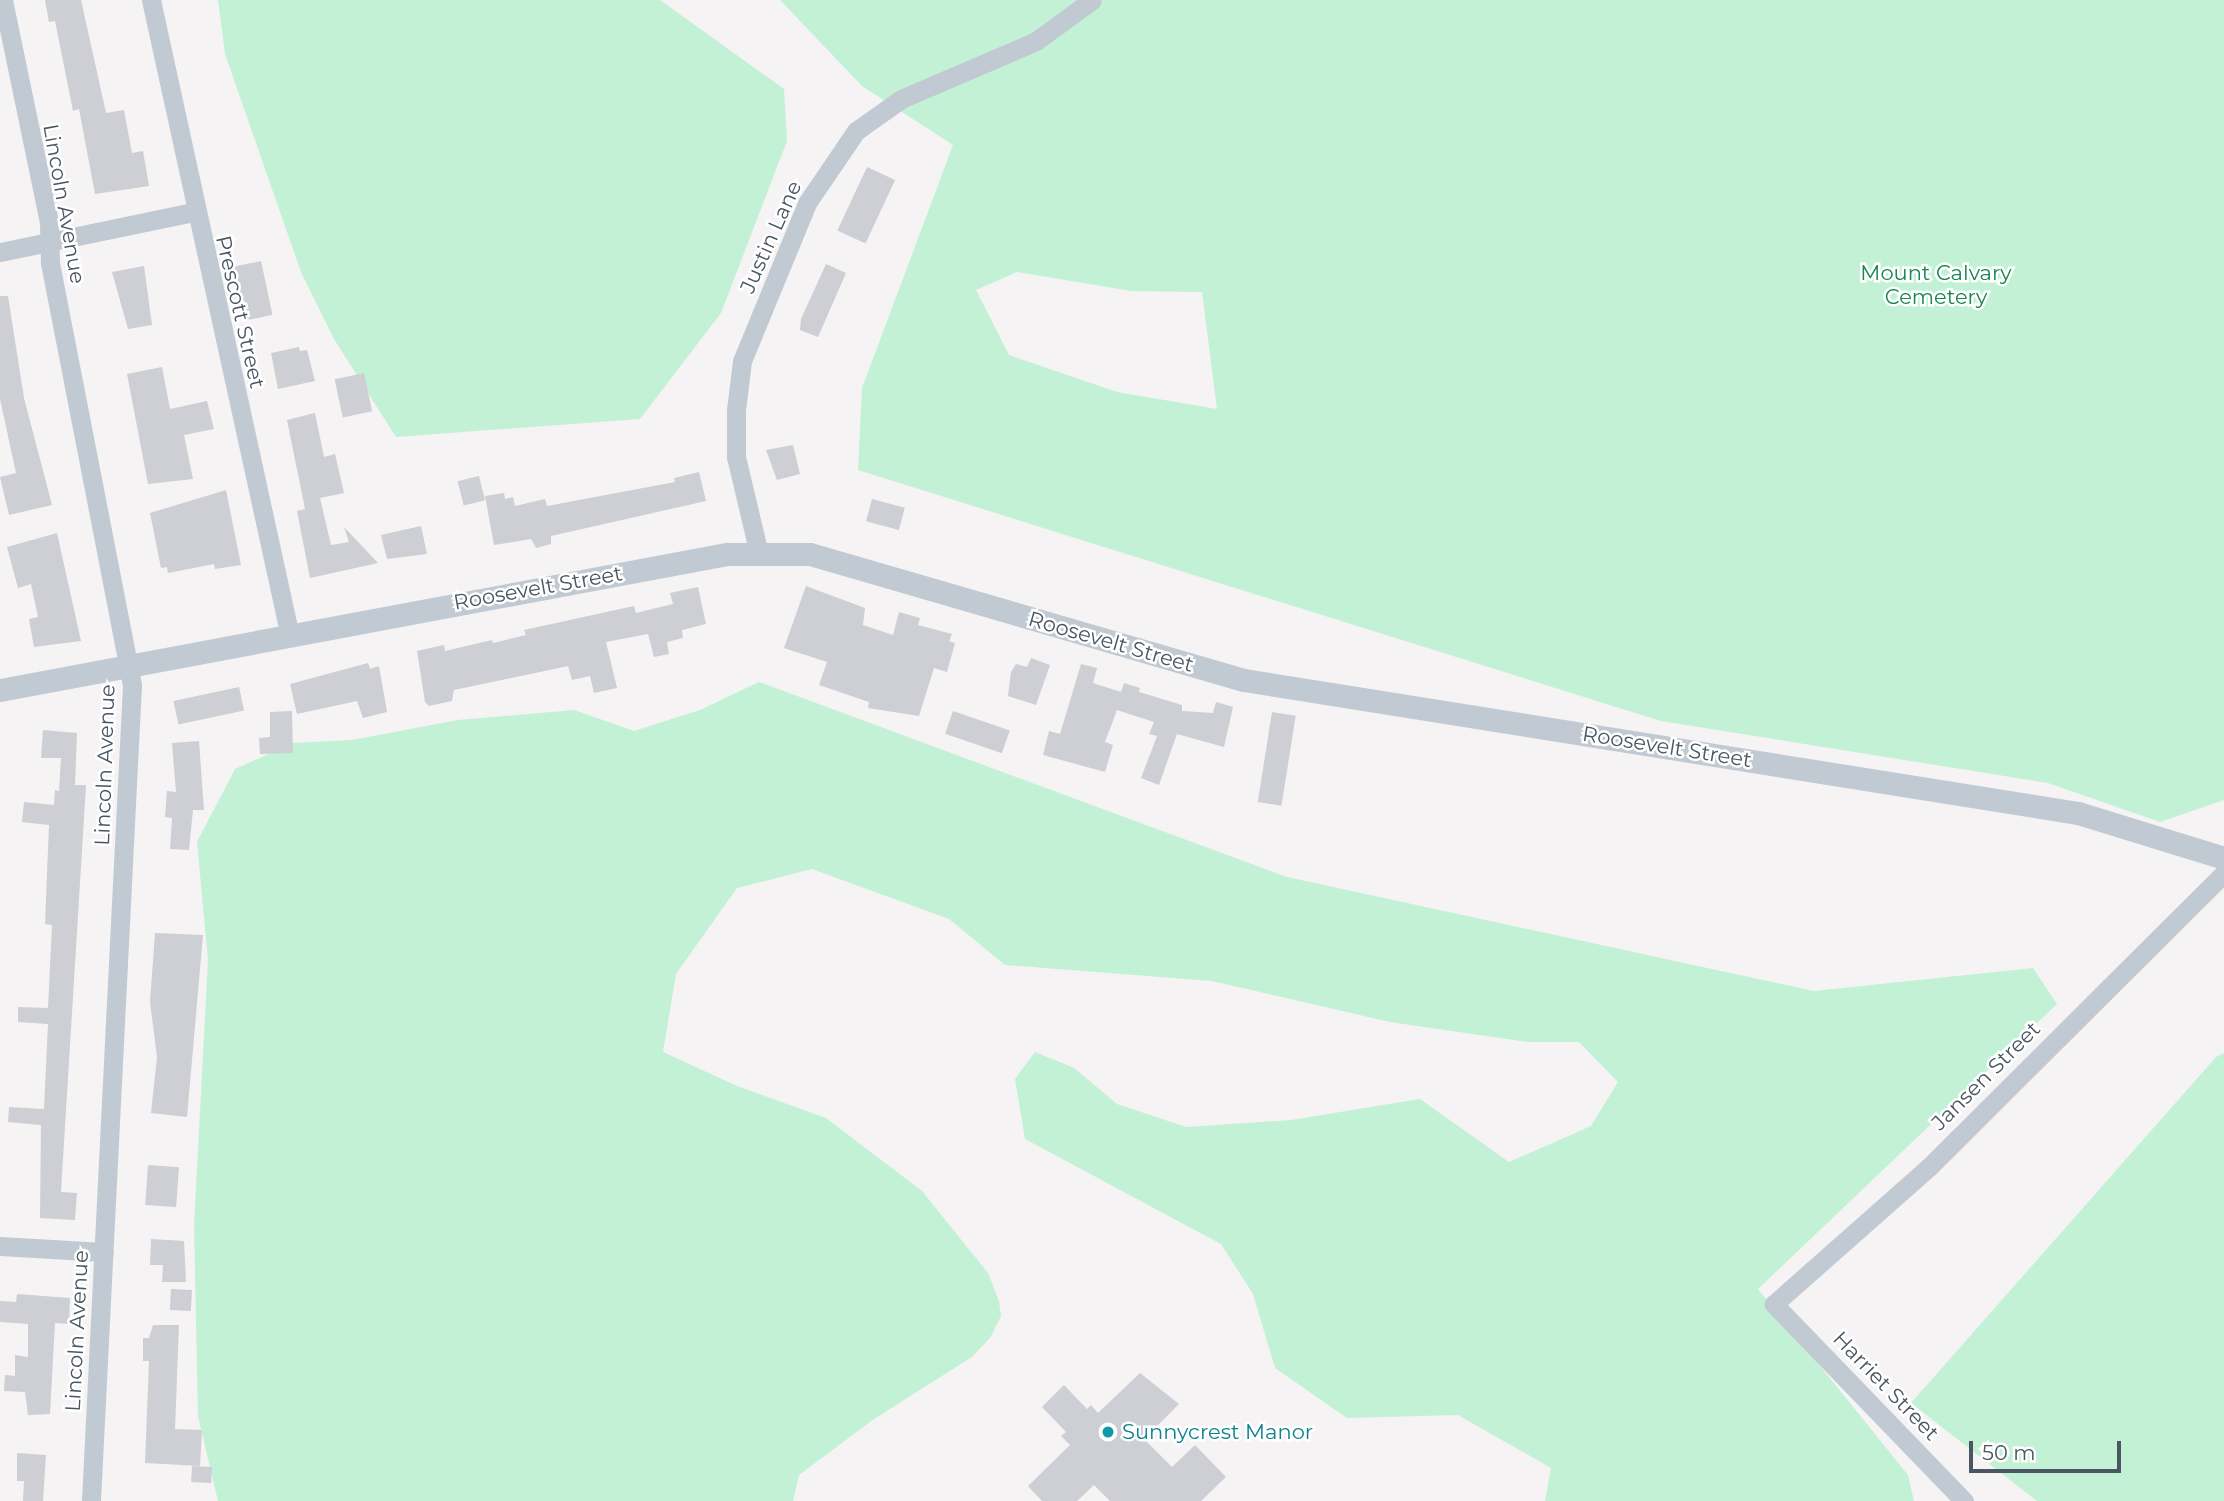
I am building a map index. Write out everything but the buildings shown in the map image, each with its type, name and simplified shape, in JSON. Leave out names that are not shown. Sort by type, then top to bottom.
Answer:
[{"type":"street","name":"Lincoln Avenue","points":[[3,0],[129,664],[133,709],[91,1501]]},
{"type":"street","name":"Prescott Street","points":[[151,0],[194,212],[289,632]]},
{"type":"street","name":"Justin Lane","points":[[759,554],[736,457],[736,410],[742,361],[807,203],[856,131],[901,99],[1036,41],[1092,0]]},
{"type":"street","points":[[0,252],[194,212]]},
{"type":"street","name":"Roosevelt Street","points":[[0,690],[289,632],[727,554],[810,554],[1244,680],[2078,813],[2224,858]]},
{"type":"street","name":"Jansen Street","points":[[1774,1304],[1928,1167],[2224,873]]},
{"type":"street","points":[[0,1246],[104,1252]]},
{"type":"street","name":"Harriet Street","points":[[1774,1304],[1964,1501]]},
{"type":"green space","points":[[218,0],[660,0],[784,89],[787,141],[721,313],[640,419],[396,437],[334,339],[301,272],[225,54]]},
{"type":"green space","name":"Mount Calvary Cemetery","points":[[780,0],[2224,0],[2224,800],[2160,822],[2048,783],[1661,721],[858,470],[862,388],[953,145],[862,86]],"holes":[[[1017,272],[1131,291],[1202,292],[1217,409],[1117,392],[1009,355],[976,290]]]},
{"type":"green space","points":[[759,682],[1287,877],[1814,991],[2033,968],[2057,1004],[1758,1289],[1908,1475],[1914,1501],[1545,1501],[1551,1468],[1458,1415],[1347,1418],[1275,1368],[1253,1294],[1221,1244],[1025,1139],[1015,1079],[1035,1052],[1074,1068],[1117,1104],[1186,1127],[1291,1120],[1420,1099],[1509,1162],[1591,1126],[1618,1082],[1579,1042],[1528,1042],[1390,1022],[1212,981],[1005,965],[949,919],[812,869],[737,888],[676,974],[663,1052],[737,1086],[826,1118],[922,1191],[988,1273],[999,1301],[1001,1316],[990,1338],[972,1357],[874,1419],[799,1475],[793,1501],[218,1501],[198,1416],[194,1225],[208,960],[197,842],[235,769],[293,743],[352,740],[458,720],[574,710],[634,731],[700,710]]},
{"type":"green space","points":[[2224,1053],[2224,1501],[2037,1501],[1911,1403],[2216,1057]]},
{"type":"place","name":"Sunnycrest Manor","points":[[1108,1432]]}]
